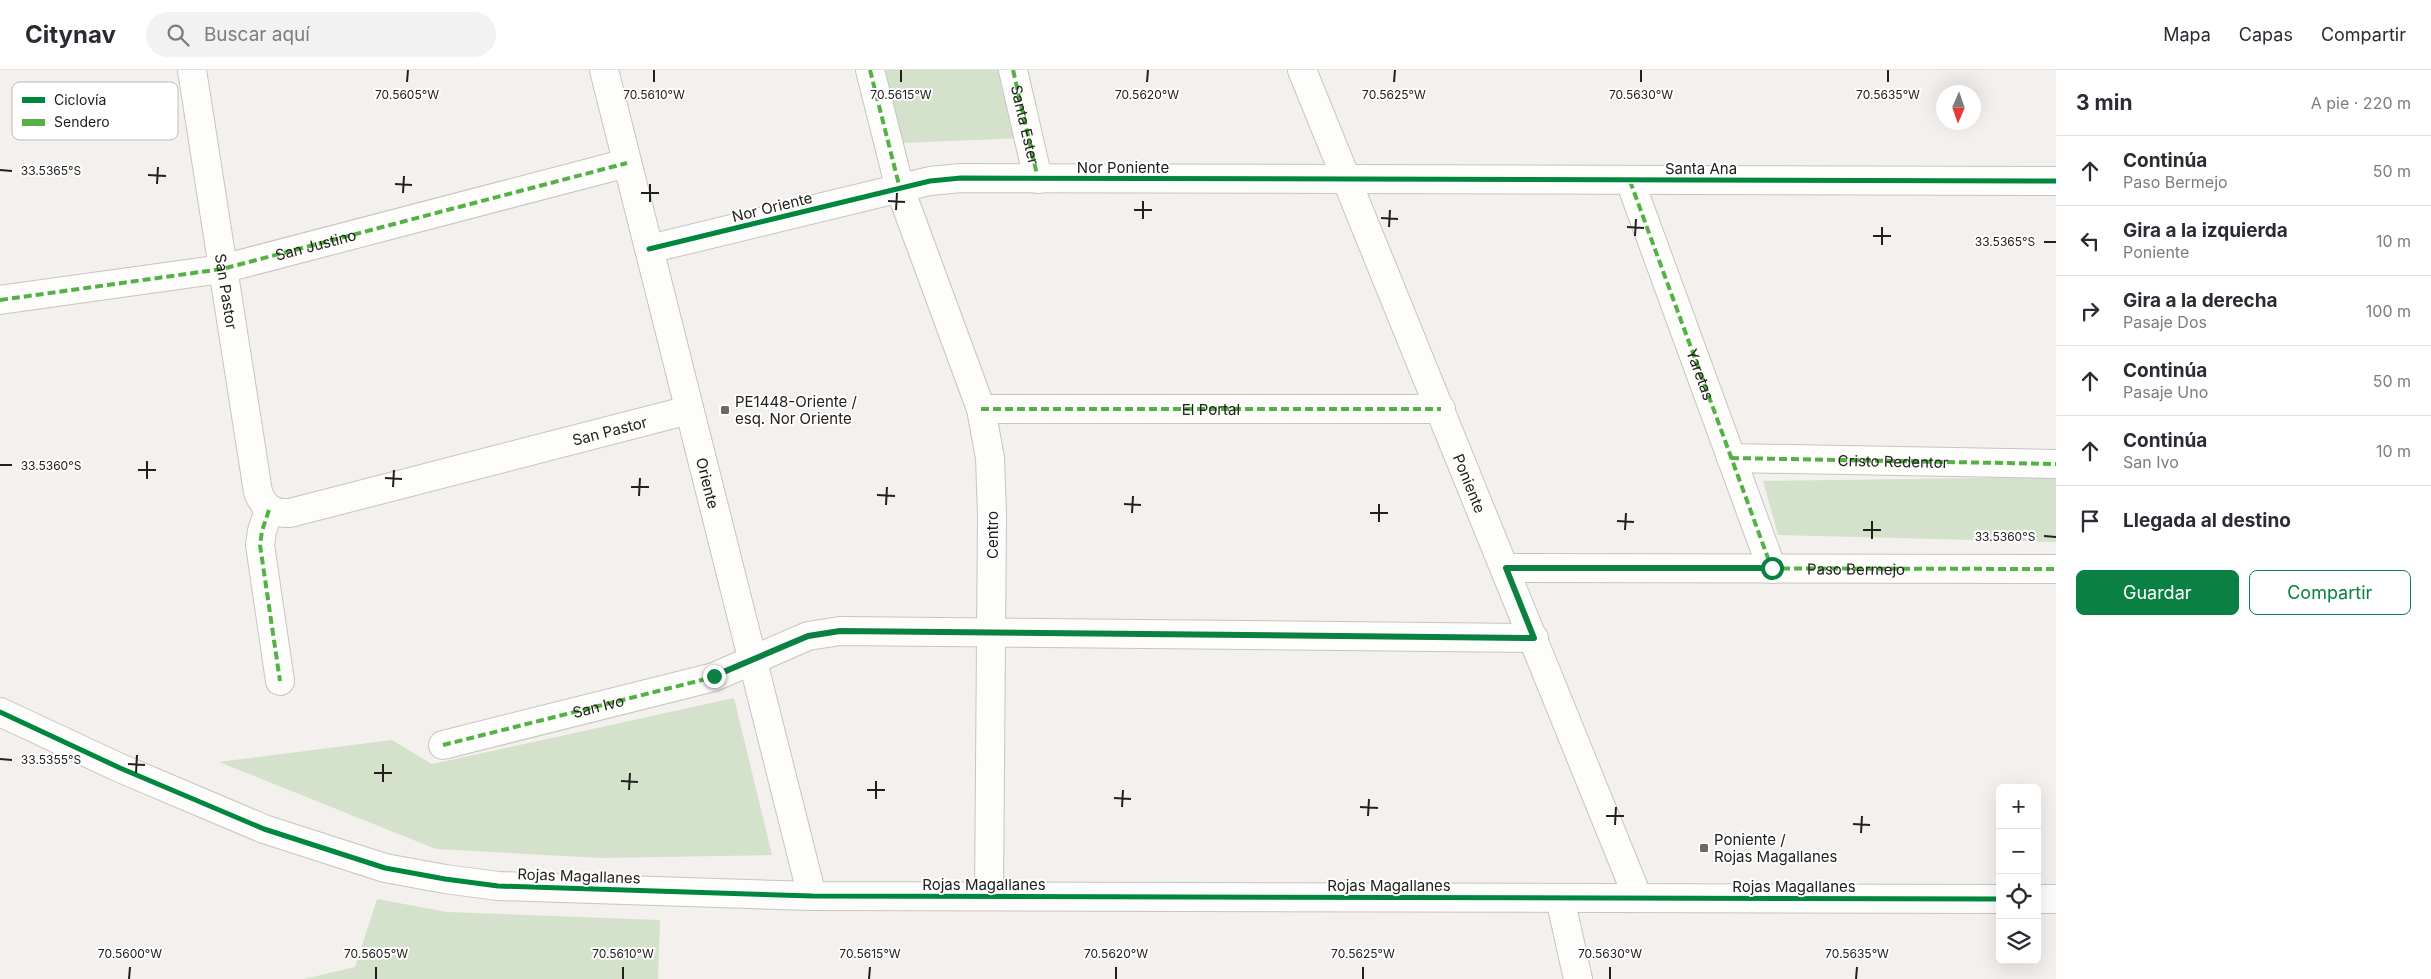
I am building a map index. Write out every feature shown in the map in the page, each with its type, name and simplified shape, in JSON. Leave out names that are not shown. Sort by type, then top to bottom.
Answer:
[{"type":"street","name":"San Pastor","points":[[192,70],[258,492],[261,502],[269,510],[279,514],[290,513],[689,410]]},
{"type":"street","name":"Oriente","points":[[604,70],[812,896]]},
{"type":"street","name":"Centro","points":[[870,70],[900,189],[980,409],[986,433],[992,486],[989,896]]},
{"type":"street","name":"Santa Ester","points":[[1013,70],[1038,179]]},
{"type":"street","name":"Poniente","points":[[1302,70],[1506,568],[1638,898]]},
{"type":"street","name":"San Justino","points":[[0,300],[222,269],[627,163]]},
{"type":"street","name":"Nor Poniente","points":[[900,189],[930,182],[962,178],[1346,180]]},
{"type":"street","name":"Santa Ana","points":[[1346,180],[2056,182]]},
{"type":"street","name":"Yaretas","points":[[1630,181],[1772,568]]},
{"type":"street","name":"Nor Oriente","points":[[649,249],[900,189]]},
{"type":"street","name":"El Portal","points":[[980,409],[1441,409]]},
{"type":"street","name":"Cristo Redentor","points":[[1731,458],[2056,464]]},
{"type":"street","points":[[269,510],[262,530],[260,545],[280,681]]},
{"type":"street","name":"Paso Bermejo","points":[[1506,568],[2056,569]]},
{"type":"street","name":"San Ivo","points":[[443,745],[714,676],[794,641],[823,633],[991,632],[1534,638]]},
{"type":"street","name":"Rojas Magallanes","points":[[0,712],[120,768],[264,829],[385,868],[444,879],[498,886],[812,896],[1996,899]]},
{"type":"street","points":[[1560,898],[1578,979]]},
{"type":"street","points":[[2041,899],[2056,899]]},
{"type":"green space","points":[[883,70],[1003,70],[1022,138],[902,143]]},
{"type":"green space","points":[[2056,477],[2056,542],[1778,535],[1763,481]]},
{"type":"green space","points":[[734,698],[772,855],[602,858],[436,849],[219,762],[392,740],[432,764]]},
{"type":"green space","points":[[377,899],[447,912],[660,920],[658,979],[304,979],[355,967]]},
{"type":"marked path","points":[[870,70],[900,189]]},
{"type":"marked path","points":[[1013,70],[1038,179]]},
{"type":"marked path","points":[[0,300],[222,269],[627,163]]},
{"type":"marked path","points":[[1630,181],[1772,569]]},
{"type":"marked path","points":[[981,409],[1441,409]]},
{"type":"marked path","points":[[1731,458],[2056,464]]},
{"type":"marked path","points":[[269,510],[262,531],[260,545],[280,681]]},
{"type":"marked path","points":[[1506,568],[2056,569]]},
{"type":"marked path","points":[[443,745],[714,677],[808,636],[840,631],[1534,638]]},
{"type":"cycle path","points":[[649,249],[930,181],[961,178],[2056,181]]},
{"type":"cycle path","points":[[0,712],[120,768],[264,829],[385,868],[498,886],[812,896],[1996,899]]},
{"type":"place","name":"PE1448-Oriente / esq. Nor Oriente","points":[[725,410]]},
{"type":"place","name":"Poniente / Rojas Magallanes","points":[[1704,848]]},
{"type":"route","points":[[714,676],[808,636],[840,631],[1534,638],[1506,568],[1772,568]]}]
